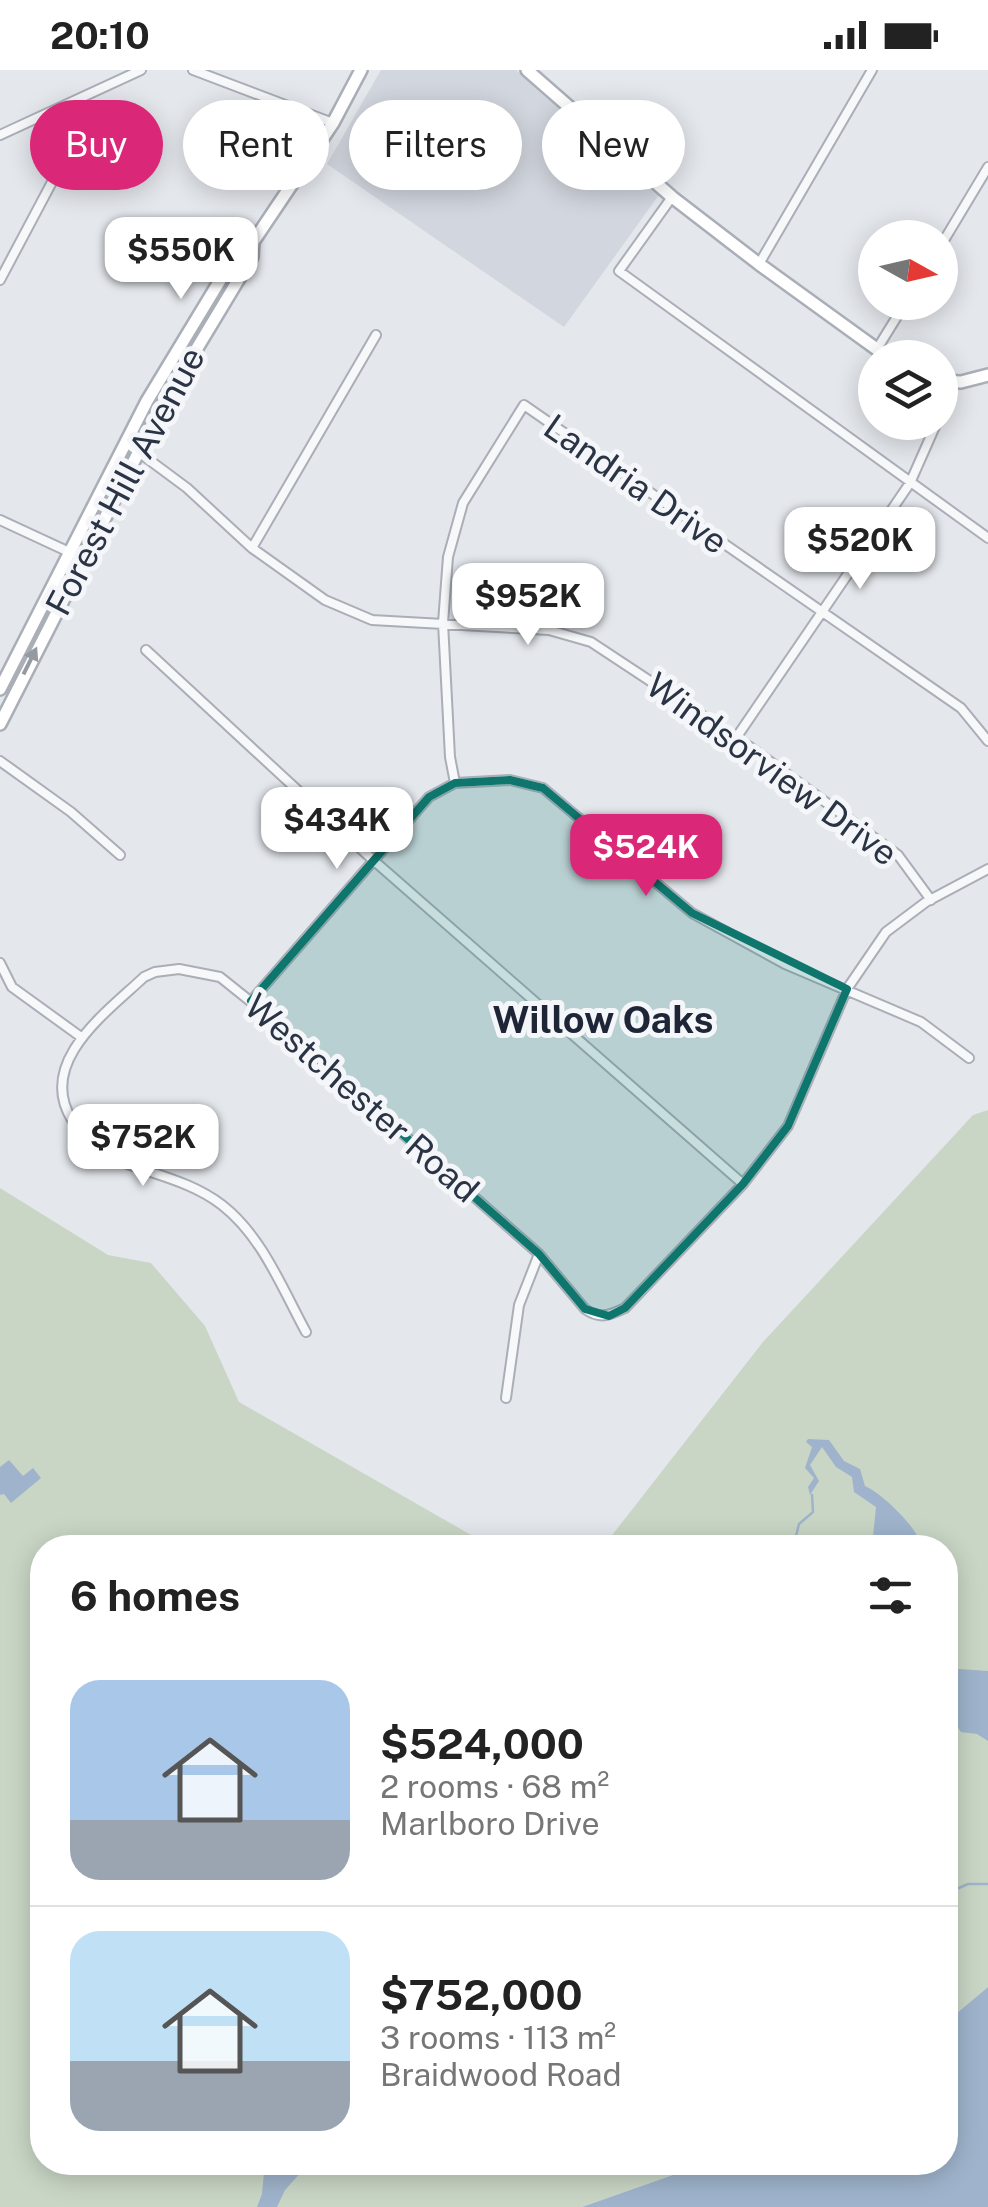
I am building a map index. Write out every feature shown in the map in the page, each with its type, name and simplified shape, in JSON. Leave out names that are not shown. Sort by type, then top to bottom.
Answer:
[{"type":"main road","name":"Forest Hill Avenue","points":[[0,689],[125,442],[202,306],[239,250],[253,242],[332,122],[361,70]]},
{"type":"main road","points":[[527,70],[672,197],[864,340]]},
{"type":"main road","name":"Forest Hill Avenue","points":[[0,724],[82,558],[179,376],[252,257],[253,242]]},
{"type":"main road","points":[[958,379],[988,374]]},
{"type":"street","points":[[76,100],[141,70]]},
{"type":"street","points":[[193,70],[332,122]]},
{"type":"street","points":[[758,264],[872,70]]},
{"type":"street","points":[[0,135],[30,121]]},
{"type":"street","points":[[957,220],[988,168]]},
{"type":"street","points":[[0,280],[47,190]]},
{"type":"street","points":[[672,197],[619,271],[988,538]]},
{"type":"street","points":[[252,548],[376,335]]},
{"type":"street","name":"Landria Drive","points":[[443,622],[448,557],[462,503],[524,405],[961,708],[988,741]]},
{"type":"street","points":[[736,738],[910,483],[929,440]]},
{"type":"street","name":"Windsorview Drive","points":[[125,442],[188,488],[252,548],[324,600],[372,620],[549,630],[591,642],[736,738],[898,855],[931,900]]},
{"type":"street","points":[[0,520],[82,558]]},
{"type":"street","points":[[443,622],[450,757],[456,783]]},
{"type":"street","points":[[146,650],[372,859],[743,1184],[788,1126],[847,989],[886,932],[931,900],[988,869]]},
{"type":"street","points":[[0,761],[71,812],[120,855]]},
{"type":"street","points":[[250,1001],[428,797],[456,783],[510,780],[543,788],[692,913],[786,964],[921,1022],[969,1058]]},
{"type":"street","points":[[0,963],[12,987],[81,1037],[65,1070],[65,1104],[80,1132],[106,1156],[184,1182],[224,1206],[261,1249],[306,1332]]},
{"type":"street","name":"Westchester Road","points":[[81,1037],[144,977],[179,969],[220,977],[540,1254],[594,1315],[609,1316],[626,1308],[743,1184]]},
{"type":"street","points":[[506,1398],[518,1305],[540,1254]]},
{"type":"highlighted area","points":[[510,780],[543,788],[692,913],[847,989],[788,1126],[743,1184],[625,1308],[609,1316],[585,1309],[539,1254],[251,1001],[429,797],[455,783]]},
{"type":"shaded area","points":[[381,70],[516,70],[552,100],[542,100],[542,190],[661,192],[564,327],[365,190],[522,190],[522,100],[364,100]]},
{"type":"shaded area","points":[[349,126],[349,179],[329,165]]},
{"type":"green space","points":[[988,1110],[988,1987],[958,2012],[958,1535],[612,1535],[763,1342],[973,1115]]},
{"type":"green space","points":[[0,1188],[108,1255],[151,1263],[205,1326],[239,1402],[471,1535],[30,1535],[30,2175],[673,2175],[582,2207],[0,2207]]},
{"type":"water","points":[[829,1440],[844,1461],[860,1469],[865,1486],[899,1512],[916,1535],[873,1535],[876,1507],[854,1492],[852,1477],[836,1467],[822,1447],[810,1465],[819,1481],[810,1495],[808,1487],[814,1478],[805,1468],[812,1447],[806,1442]]},
{"type":"water","points":[[9,1460],[23,1476],[33,1468],[41,1478],[11,1503],[4,1494],[0,1495],[0,1467]]},
{"type":"water","points":[[958,1669],[988,1671],[988,1741],[977,1734],[961,1732]]},
{"type":"water","points":[[988,1987],[988,2207],[582,2207],[673,2175],[958,2175],[958,2012]]},
{"type":"water","points":[[264,2175],[298,2175],[277,2207],[257,2207]]},
{"type":"waterway","points":[[796,1535],[799,1524],[813,1512],[812,1495]]},
{"type":"waterway","points":[[958,1888],[988,1884]]},
{"type":"district","name":"Willow Oaks","points":[[603,1019]]}]
